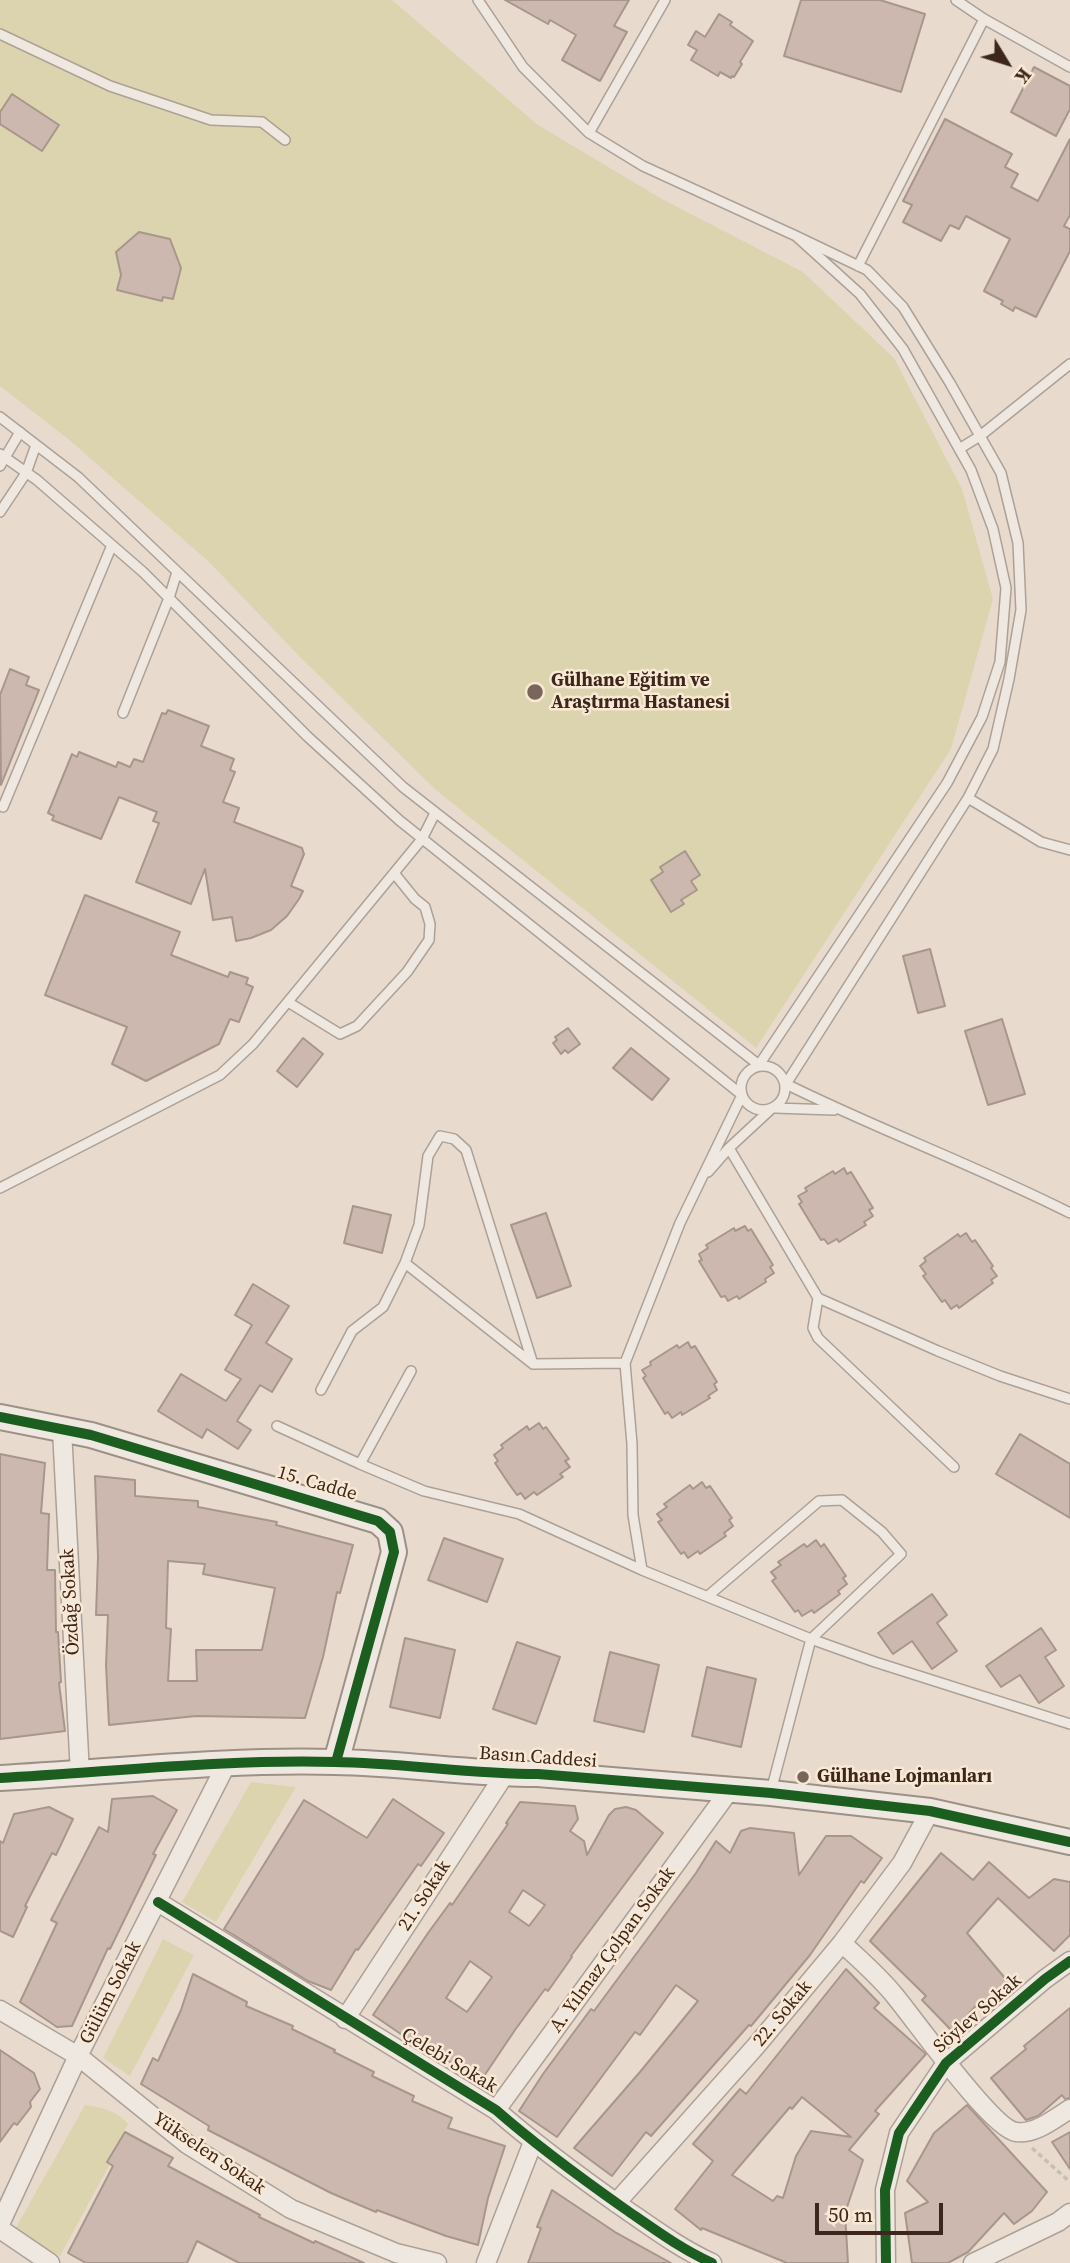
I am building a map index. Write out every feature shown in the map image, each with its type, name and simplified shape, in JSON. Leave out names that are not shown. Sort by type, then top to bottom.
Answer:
[{"type":"street","name":"15. Cadde","points":[[0,1417],[104,1439],[369,1517],[390,1532],[394,1552],[336,1762]]},
{"type":"street","name":"Özdağ Sokak","points":[[62,1430],[80,1774]]},
{"type":"street","name":"Basın Caddesi","points":[[0,1779],[227,1763],[336,1762],[538,1774],[771,1793],[930,1811],[1070,1842]]},
{"type":"street","name":"Gülüm Sokak","points":[[0,2226],[78,2056],[227,1763]]},
{"type":"street","name":"21. Sokak","points":[[345,2019],[505,1774]]},
{"type":"street","name":"A. Yılmaz Çolpan Sokak","points":[[496,2110],[729,1791]]},
{"type":"street","name":"22. Sokak","points":[[616,2203],[756,2046],[842,1943],[902,1863],[930,1811]]},
{"type":"street","name":"Çelebi Sokak","points":[[158,1902],[496,2110],[533,2142],[616,2203],[687,2252],[712,2263]]},
{"type":"street","points":[[842,1943],[894,1994],[946,2063],[1000,2124],[1015,2132],[1039,2127],[1070,2109]]},
{"type":"street","name":"Söylev Sokak","points":[[886,2263],[884,2190],[899,2133],[946,2063],[1070,1961]]},
{"type":"street","name":"Yükselen Sokak","points":[[0,2010],[78,2056],[187,2144],[291,2209],[396,2253],[437,2263]]},
{"type":"street","points":[[486,2263],[533,2142]]},
{"type":"street","points":[[973,2263],[1058,2222],[1070,2213]]},
{"type":"street","points":[[0,2226],[50,2263]]},
{"type":"lane","points":[[478,0],[523,67],[589,133],[643,166],[867,270],[903,307],[1001,473],[1018,543],[1021,610],[993,749],[968,798],[786,1084],[783,1098],[729,1148],[700,1181]]},
{"type":"lane","points":[[589,133],[665,0]]},
{"type":"lane","points":[[956,0],[984,19],[1070,67]]},
{"type":"lane","points":[[858,266],[984,19]]},
{"type":"lane","points":[[0,34],[110,86],[211,120],[262,122],[285,140]]},
{"type":"lane","points":[[642,1570],[633,1515],[632,1444],[625,1363],[632,1340],[680,1223],[742,1095],[742,1079],[746,1072],[759,1065],[947,782],[982,717],[1000,662],[1006,588],[993,529],[971,470],[903,349],[860,294],[796,236]]},
{"type":"lane","points":[[959,449],[980,436],[1070,364]]},
{"type":"lane","points":[[0,417],[78,477],[403,788],[759,1065],[773,1067],[786,1084],[839,1110],[1070,1213]]},
{"type":"lane","points":[[20,432],[2,459],[26,473],[112,545],[307,736],[422,839],[742,1095],[751,1107],[758,1110],[839,1110]]},
{"type":"lane","points":[[0,512],[26,473],[36,445]]},
{"type":"lane","points":[[3,807],[112,545]]},
{"type":"lane","points":[[123,713],[177,572]]},
{"type":"lane","points":[[968,798],[1041,842],[1070,850]]},
{"type":"lane","points":[[0,1188],[220,1075],[253,1044],[422,839],[435,813]]},
{"type":"lane","points":[[288,1002],[341,1034],[357,1026],[407,972],[429,940],[430,924],[425,908],[394,873]]},
{"type":"lane","points":[[321,1390],[352,1331],[383,1307],[405,1264],[419,1225],[428,1156],[440,1136],[454,1139],[466,1150],[533,1364]]},
{"type":"lane","points":[[729,1148],[818,1298],[938,1352],[1070,1399]]},
{"type":"lane","points":[[405,1264],[533,1364],[625,1363]]},
{"type":"lane","points":[[818,1298],[813,1328],[818,1338],[954,1467]]},
{"type":"lane","points":[[360,1464],[411,1371]]},
{"type":"lane","points":[[277,1426],[424,1491],[519,1514],[642,1570],[811,1639],[1070,1724]]},
{"type":"lane","points":[[708,1596],[819,1501],[842,1500],[882,1532],[901,1554],[811,1639],[771,1793]]},
{"type":"path","points":[[1015,2132],[1070,2182]]},
{"type":"shaded area","points":[[0,0],[392,0],[538,125],[662,199],[803,272],[894,358],[962,489],[993,599],[951,749],[756,1048],[436,790],[301,658],[208,561],[68,439],[0,386]]},
{"type":"shaded area","points":[[251,1782],[296,1787],[216,1922],[182,1902]]},
{"type":"shaded area","points":[[163,1939],[194,1955],[130,2076],[103,2058]]},
{"type":"shaded area","points":[[85,2105],[109,2110],[128,2124],[107,2162],[110,2164],[60,2256],[14,2231]]},
{"type":"building","points":[[505,0],[629,0],[614,26],[627,32],[600,81],[562,60],[576,35],[550,20],[548,24]]},
{"type":"building","points":[[801,0],[880,0],[925,14],[901,92],[784,56]]},
{"type":"building","points":[[719,14],[753,41],[740,62],[742,64],[731,78],[720,72],[718,76],[691,60],[697,50],[688,45],[696,31],[705,37]]},
{"type":"building","points":[[1034,67],[1070,86],[1070,109],[1056,136],[1011,112]]},
{"type":"building","points":[[12,94],[59,125],[42,151],[0,124],[0,112]]},
{"type":"building","points":[[945,119],[1012,154],[1005,167],[1018,174],[1011,187],[1038,201],[1070,139],[1070,215],[1064,226],[1070,229],[1070,251],[1036,317],[1015,307],[1013,311],[1001,304],[1003,301],[984,291],[1010,239],[966,216],[959,229],[950,225],[941,241],[903,222],[912,205],[903,201]]},
{"type":"building","points":[[139,232],[170,239],[181,268],[173,299],[163,297],[162,301],[117,290],[121,275],[116,252]]},
{"type":"building","points":[[10,669],[29,677],[26,685],[39,690],[1,785],[0,695]]},
{"type":"building","points":[[168,710],[209,726],[201,746],[234,759],[230,770],[235,772],[223,802],[239,808],[234,822],[302,848],[304,854],[291,886],[303,891],[287,916],[271,930],[236,941],[232,917],[213,920],[205,869],[191,904],[136,882],[159,823],[153,821],[157,812],[119,797],[101,839],[52,820],[54,816],[48,813],[72,754],[77,757],[79,752],[116,767],[118,762],[130,767],[134,759],[143,762],[162,713],[166,714]]},
{"type":"building","points":[[685,851],[700,875],[691,881],[697,890],[681,900],[684,904],[671,912],[651,880],[663,872],[660,867]]},
{"type":"building","points":[[85,895],[180,932],[171,955],[228,977],[230,972],[248,978],[246,984],[253,987],[239,1022],[230,1019],[219,1044],[146,1081],[112,1064],[127,1027],[45,995]]},
{"type":"building","points":[[930,949],[945,1006],[918,1013],[903,956]]},
{"type":"building","points":[[1002,1019],[1025,1094],[988,1105],[965,1031]]},
{"type":"building","points":[[568,1028],[580,1044],[568,1053],[565,1050],[561,1054],[553,1043],[557,1040],[555,1037]]},
{"type":"building","points":[[303,1038],[323,1054],[297,1087],[277,1071]]},
{"type":"building","points":[[631,1048],[669,1079],[652,1100],[613,1068]]},
{"type":"building","points":[[844,1168],[847,1174],[851,1172],[873,1208],[869,1210],[873,1216],[864,1222],[866,1225],[839,1242],[837,1239],[828,1244],[824,1239],[821,1240],[799,1204],[802,1202],[798,1196],[807,1191],[805,1188],[833,1171],[835,1174]]},
{"type":"building","points":[[353,1206],[391,1215],[382,1253],[344,1243]]},
{"type":"building","points":[[546,1213],[571,1286],[537,1298],[511,1225]]},
{"type":"building","points":[[745,1226],[748,1231],[751,1229],[773,1265],[770,1267],[774,1273],[765,1279],[766,1282],[739,1299],[737,1296],[728,1301],[725,1296],[721,1297],[699,1261],[702,1260],[699,1254],[708,1248],[706,1245],[734,1228],[735,1231]]},
{"type":"building","points":[[966,1233],[972,1242],[975,1240],[997,1276],[991,1280],[993,1283],[959,1308],[957,1305],[951,1309],[945,1300],[942,1302],[923,1276],[926,1274],[920,1266],[926,1261],[924,1258],[958,1234],[960,1237]]},
{"type":"building","points":[[253,1284],[289,1306],[266,1343],[292,1359],[272,1392],[260,1385],[237,1421],[251,1430],[238,1449],[207,1429],[202,1438],[158,1411],[181,1374],[226,1401],[241,1379],[225,1370],[252,1325],[235,1315]]},
{"type":"building","points":[[688,1342],[691,1348],[695,1346],[717,1382],[714,1384],[717,1390],[708,1396],[710,1398],[672,1418],[668,1412],[665,1414],[643,1378],[646,1376],[642,1370],[677,1345],[679,1348]]},
{"type":"building","points":[[539,1423],[543,1429],[546,1427],[569,1459],[565,1461],[570,1467],[560,1474],[563,1477],[537,1495],[534,1492],[525,1499],[521,1493],[517,1495],[509,1484],[495,1463],[498,1461],[494,1455],[503,1448],[501,1445],[527,1426],[529,1430]]},
{"type":"building","points":[[1020,1434],[1070,1464],[1070,1518],[996,1474]]},
{"type":"building","points":[[0,1454],[45,1463],[41,1513],[49,1514],[47,1570],[55,1570],[59,1683],[65,1731],[0,1739]]},
{"type":"building","points":[[95,1476],[135,1480],[135,1496],[198,1501],[198,1507],[277,1522],[276,1525],[353,1545],[340,1593],[337,1592],[323,1657],[305,1718],[196,1716],[109,1725],[106,1665],[108,1615],[96,1615],[98,1557]],"holes":[[[168,1561],[205,1564],[203,1574],[275,1588],[262,1650],[196,1650],[197,1681],[168,1681],[171,1629],[166,1628]]]},
{"type":"building","points":[[702,1482],[706,1488],[710,1486],[732,1518],[729,1520],[733,1526],[724,1533],[726,1536],[700,1554],[698,1551],[688,1558],[684,1552],[681,1554],[658,1522],[662,1520],[657,1514],[667,1507],[664,1504],[690,1485],[693,1489]]},
{"type":"building","points":[[444,1538],[503,1559],[487,1602],[428,1580]]},
{"type":"building","points":[[816,1540],[821,1547],[824,1544],[846,1576],[843,1578],[847,1584],[838,1591],[840,1594],[814,1613],[812,1610],[802,1616],[798,1610],[795,1612],[772,1581],[776,1578],[771,1572],[781,1565],[778,1562],[804,1544],[807,1547]]},
{"type":"building","points":[[932,1594],[947,1615],[937,1623],[957,1651],[932,1669],[912,1641],[893,1654],[878,1633]]},
{"type":"building","points":[[1041,1628],[1056,1650],[1045,1657],[1064,1686],[1039,1703],[1020,1675],[1001,1687],[986,1666]]},
{"type":"building","points":[[405,1638],[455,1650],[440,1718],[390,1707]]},
{"type":"building","points":[[517,1642],[560,1657],[536,1724],[493,1709]]},
{"type":"building","points":[[610,1652],[659,1665],[644,1732],[594,1721]]},
{"type":"building","points":[[707,1667],[756,1679],[741,1747],[692,1736]]},
{"type":"building","points":[[153,1796],[177,1810],[153,1854],[156,1855],[72,2026],[57,2027],[20,2002],[57,1923],[51,1920],[99,1827],[108,1832],[112,1799]]},
{"type":"building","points":[[393,1799],[444,1833],[421,1866],[418,1864],[358,1950],[356,1949],[331,1990],[308,1981],[224,1929],[304,1800],[367,1838]]},
{"type":"building","points":[[520,1802],[575,1806],[578,1819],[570,1831],[584,1841],[587,1855],[615,1809],[626,1807],[636,1810],[663,1833],[548,1991],[545,1989],[480,2082],[417,2040],[414,2043],[373,2015],[428,1933],[450,1903],[452,1905],[508,1824],[506,1823]],"holes":[[[523,1890],[545,1905],[529,1926],[509,1912]],[[470,1961],[492,1977],[467,2012],[446,1998]]]},
{"type":"building","points":[[49,1807],[73,1819],[56,1855],[52,1853],[25,1906],[27,1907],[13,1937],[0,1931],[0,1841],[3,1843],[14,1814]]},
{"type":"building","points":[[750,1828],[794,1833],[799,1875],[826,1836],[851,1836],[882,1858],[864,1883],[861,1881],[810,1955],[751,2026],[749,2025],[651,2136],[646,2132],[612,2176],[574,2148],[698,2001],[676,1985],[640,2035],[635,2032],[557,2137],[519,2111],[591,2009],[594,2011],[696,1873],[716,1841],[730,1853],[741,1831]]},
{"type":"building","points":[[941,1853],[973,1880],[989,1862],[1029,1898],[1054,1879],[1070,1882],[1070,1935],[1054,1951],[998,1898],[967,1933],[1010,1984],[984,2005],[980,2001],[953,2032],[922,2000],[926,1996],[870,1941]]},
{"type":"building","points":[[846,1969],[879,2003],[874,2008],[926,2054],[875,2111],[879,2114],[849,2150],[863,2160],[845,2213],[848,2263],[787,2263],[702,2228],[701,2230],[675,2209],[713,2161],[693,2144],[740,2089],[746,2094]],"holes":[[[802,2097],[851,2137],[811,2131],[796,2156],[783,2198],[777,2196],[773,2201],[732,2175],[790,2107],[792,2109]]]},
{"type":"building","points":[[193,1974],[247,2002],[246,2006],[293,2026],[292,2029],[374,2072],[372,2076],[414,2096],[412,2101],[452,2118],[448,2128],[505,2146],[488,2198],[478,2245],[377,2210],[376,2212],[331,2193],[208,2130],[209,2126],[141,2084],[153,2058],[158,2061],[181,2010]]},
{"type":"building","points":[[1070,2008],[1070,2098],[1065,2099],[1062,2095],[1038,2116],[1026,2120],[991,2078]]},
{"type":"building","points":[[0,2050],[34,2073],[40,2089],[30,2102],[31,2107],[17,2125],[14,2123],[0,2142]]},
{"type":"building","points":[[967,2105],[1047,2192],[1032,2211],[1014,2224],[1004,2213],[968,2252],[948,2263],[912,2263],[905,2213],[928,2202],[907,2181],[934,2133]]},
{"type":"building","points":[[125,2132],[173,2158],[168,2166],[260,2215],[259,2217],[364,2263],[239,2263],[197,2241],[187,2263],[86,2263],[68,2253],[113,2166],[107,2162]]},
{"type":"building","points":[[1070,2132],[1070,2169],[1052,2142]]},
{"type":"building","points":[[552,2190],[615,2232],[671,2263],[528,2263],[541,2228],[537,2227]]},
{"type":"cycle path","points":[[0,1417],[91,1435],[378,1521],[390,1532],[394,1552],[336,1762]]},
{"type":"cycle path","points":[[0,1778],[251,1762],[386,1764],[771,1793],[930,1811],[1070,1842]]},
{"type":"cycle path","points":[[158,1902],[496,2110],[543,2149],[609,2197],[668,2238],[712,2263]]},
{"type":"cycle path","points":[[886,2263],[885,2190],[899,2133],[946,2063],[1070,1961]]},
{"type":"place","name":"Gülhane Eğitim ve Araştırma Hastanesi","points":[[535,692]]},
{"type":"place","name":"Gülhane Lojmanları","points":[[803,1777]]}]
